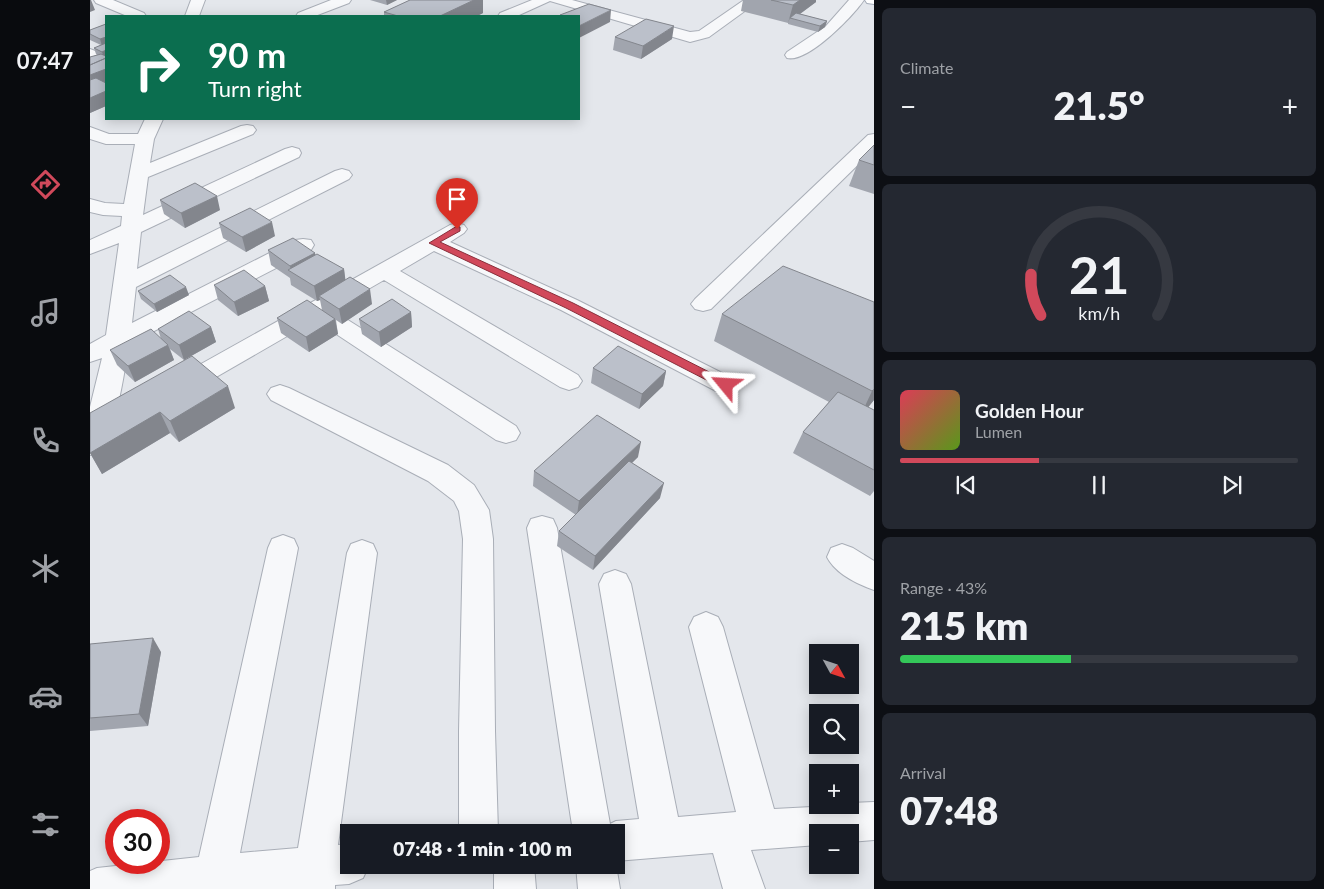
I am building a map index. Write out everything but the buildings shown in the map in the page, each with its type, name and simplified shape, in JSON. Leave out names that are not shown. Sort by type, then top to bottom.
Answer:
[{"type":"street","points":[[101,0],[137,15]]},
{"type":"street","points":[[192,15],[198,0]]},
{"type":"street","points":[[306,15],[344,0]]},
{"type":"street","points":[[507,15],[544,0]]},
{"type":"street","points":[[556,0],[690,37],[704,34],[752,0]]},
{"type":"street","points":[[794,56],[831,29],[857,0]]},
{"type":"street","points":[[580,18],[595,11]]},
{"type":"street","points":[[90,54],[105,61]]},
{"type":"street","points":[[91,439],[106,399],[118,340],[132,220],[145,139],[154,120]]},
{"type":"street","points":[[140,174],[247,130]]},
{"type":"street","points":[[90,132],[106,139],[145,139]]},
{"type":"street","points":[[703,304],[874,139]]},
{"type":"street","points":[[90,248],[132,220],[292,153]]},
{"type":"street","points":[[126,283],[342,175]]},
{"type":"street","points":[[90,205],[132,220]]},
{"type":"street","points":[[160,397],[457,229]]},
{"type":"street","points":[[434,243],[570,306],[726,385]]},
{"type":"street","points":[[90,354],[304,245]]},
{"type":"street","points":[[385,271],[569,381]]},
{"type":"street","points":[[315,310],[506,433]]},
{"type":"street","points":[[280,394],[438,473],[464,493],[474,510],[478,539],[477,731],[479,824]]},
{"type":"street","points":[[91,439],[126,417]]},
{"type":"street","points":[[542,528],[591,824]]},
{"type":"street","points":[[215,875],[284,548]]},
{"type":"street","points":[[96,889],[215,875],[326,873],[362,553]]},
{"type":"street","points":[[842,557],[874,577]]},
{"type":"street","points":[[615,584],[662,837]]},
{"type":"street","points":[[706,627],[743,832],[744,889]]},
{"type":"street","points":[[625,840],[874,821]]},
{"type":"street","points":[[514,874],[515,889]]},
{"type":"street","points":[[597,874],[599,889]]},
{"type":"route","points":[[457,229],[434,243],[570,306],[726,385]]}]
